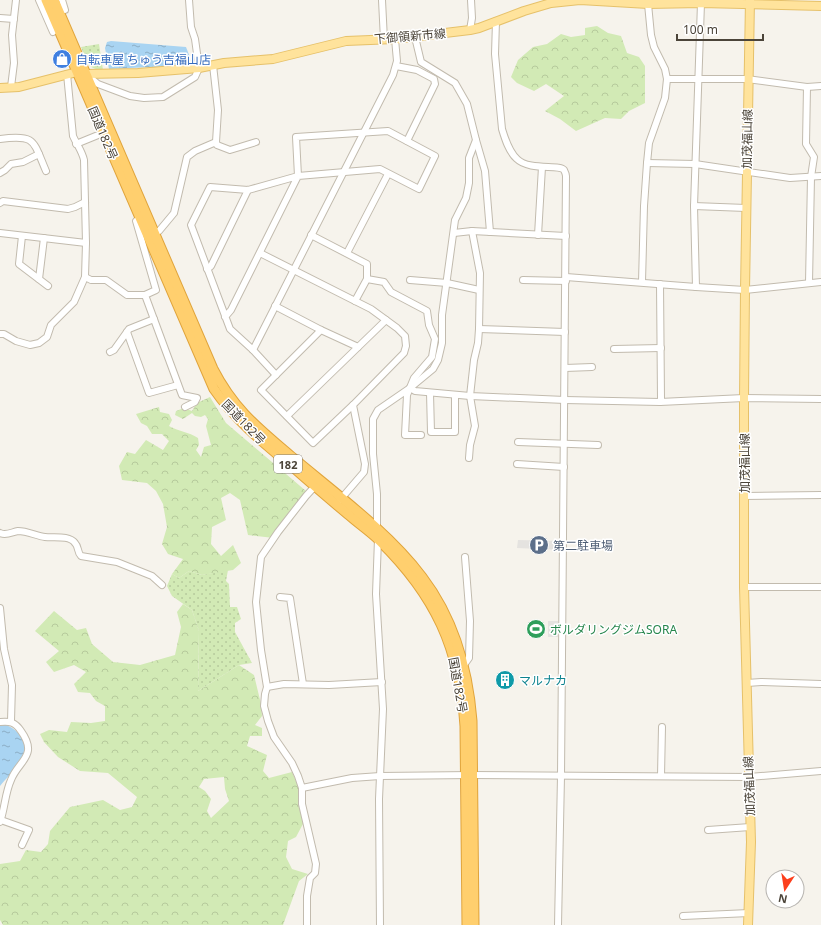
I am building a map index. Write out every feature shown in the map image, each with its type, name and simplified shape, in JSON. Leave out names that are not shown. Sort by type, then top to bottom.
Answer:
[{"type":"highway","name":"国道182号","points":[[46,0],[66,37]]},
{"type":"highway","name":"国道182号","points":[[54,0],[66,37],[142,215],[214,390],[224,404],[246,428],[318,484]]},
{"type":"highway","points":[[53,32],[66,37],[65,10]]},
{"type":"highway","name":"国道182号","points":[[81,73],[103,133],[142,215],[154,233],[222,387],[232,401],[252,423],[339,502],[400,561],[417,583],[444,629],[459,676],[463,700],[469,775],[474,925]]},
{"type":"highway","name":"国道182号","points":[[339,502],[377,529],[402,553],[418,572],[437,600],[449,624],[464,665],[470,693],[472,721],[469,775],[467,925]]},
{"type":"main road","name":"下御領新市線","points":[[0,88],[19,87],[67,74],[138,72],[199,68],[224,63],[273,59],[346,41],[384,40],[470,30],[496,22],[524,10],[556,1],[580,0],[648,4],[750,2],[821,6]]},
{"type":"main road","name":"加茂福山線","points":[[748,925],[750,827],[744,587],[744,290],[750,2]]},
{"type":"street","points":[[11,87],[14,63],[12,35],[16,0]]},
{"type":"street","points":[[39,0],[53,32]]},
{"type":"street","points":[[62,0],[65,10]]},
{"type":"street","points":[[81,73],[98,84],[130,96],[151,98],[164,97],[172,93],[195,77],[199,68],[195,39],[191,28],[189,0]]},
{"type":"street","points":[[382,0],[384,40]]},
{"type":"street","points":[[470,30],[472,18],[471,0]]},
{"type":"street","points":[[696,287],[694,206],[701,3]]},
{"type":"street","points":[[642,282],[644,206],[649,143],[665,98],[667,79],[665,69],[654,47],[651,35],[648,4]]},
{"type":"street","points":[[0,18],[14,19]]},
{"type":"street","points":[[496,22],[495,54],[502,129],[512,154],[523,164],[542,167],[560,167],[564,170],[566,176],[565,444],[558,925]]},
{"type":"street","points":[[415,37],[421,62],[425,66],[443,74],[455,83],[467,104],[485,171],[490,232]]},
{"type":"street","points":[[253,350],[393,75],[397,61],[395,39]]},
{"type":"street","points":[[213,65],[218,110],[217,145],[230,150],[256,142]]},
{"type":"street","points":[[396,66],[417,70],[434,79],[435,84],[407,141]]},
{"type":"street","points":[[0,334],[4,334],[16,342],[30,345],[39,343],[47,337],[51,325],[74,302],[85,277],[86,244],[84,160],[83,153],[76,144],[73,136],[67,74]]},
{"type":"street","points":[[667,79],[748,79],[807,86],[821,86]]},
{"type":"street","points":[[807,86],[806,144],[814,157],[811,177],[809,283]]},
{"type":"street","points":[[225,316],[231,310],[298,176],[296,137],[388,131],[435,156],[419,189],[380,169],[298,176],[248,190],[210,187],[191,225],[207,268],[225,316],[230,329],[253,350],[276,375]]},
{"type":"street","points":[[76,144],[103,133]]},
{"type":"street","points":[[0,139],[16,137],[26,138],[31,141],[46,171]]},
{"type":"street","points":[[380,925],[379,799],[383,715],[376,594],[378,539],[377,494],[373,454],[373,419],[378,410],[410,388],[433,369],[438,360],[442,343],[442,315],[456,220],[466,198],[469,184],[469,158],[476,140]]},
{"type":"street","points":[[154,233],[159,231],[174,214],[187,157],[195,151],[216,142]]},
{"type":"street","points":[[0,172],[6,170],[10,164],[23,162],[38,154]]},
{"type":"street","points":[[647,163],[695,164],[790,178],[821,176]]},
{"type":"street","points":[[538,235],[542,167]]},
{"type":"street","points":[[347,253],[388,174]]},
{"type":"street","points":[[207,268],[210,266],[248,190]]},
{"type":"street","points":[[0,203],[3,202],[68,209],[85,202]]},
{"type":"street","points":[[694,206],[746,208]]},
{"type":"street","points":[[85,277],[91,280],[106,280],[127,295],[145,295],[156,290],[136,221],[142,215]]},
{"type":"street","points":[[454,233],[472,231],[566,236]]},
{"type":"street","points":[[469,458],[470,445],[475,426],[470,396],[474,360],[478,343],[480,273],[472,231]]},
{"type":"street","points":[[0,233],[86,244]]},
{"type":"street","points":[[311,235],[367,264],[367,278],[354,301]]},
{"type":"street","points":[[22,236],[19,264],[48,286]]},
{"type":"street","points":[[39,279],[44,238]]},
{"type":"street","points":[[260,253],[371,309],[405,336],[406,346],[404,353],[313,443],[261,390],[322,330]]},
{"type":"street","points":[[367,278],[384,282],[391,292],[427,311],[429,325],[435,339],[432,357],[414,378],[407,395],[405,435],[421,435]]},
{"type":"street","points":[[523,280],[566,279],[642,282],[744,290],[821,282]]},
{"type":"street","points":[[410,280],[447,283],[479,290]]},
{"type":"street","points":[[660,284],[660,402]]},
{"type":"street","points":[[145,295],[182,395],[197,398],[195,402],[185,407]]},
{"type":"street","points":[[275,306],[358,347]]},
{"type":"street","points":[[110,352],[114,350],[129,328],[154,319]]},
{"type":"street","points":[[287,416],[386,320]]},
{"type":"street","points":[[479,329],[565,332]]},
{"type":"street","points":[[127,332],[149,393],[178,385]]},
{"type":"street","points":[[614,349],[661,348]]},
{"type":"street","points":[[565,368],[592,367]]},
{"type":"street","points":[[410,388],[415,392],[565,400],[660,402],[744,398],[821,399]]},
{"type":"street","points":[[430,393],[431,432],[455,432],[455,395]]},
{"type":"street","points":[[339,502],[364,472],[365,464],[353,405]]},
{"type":"street","points":[[518,442],[598,445]]},
{"type":"street","points":[[517,464],[564,466]]},
{"type":"street","points":[[307,925],[307,896],[310,878],[315,873],[316,864],[302,804],[302,788],[292,763],[274,737],[264,706],[267,687],[261,650],[256,602],[262,557],[278,532],[306,496],[318,484]]},
{"type":"street","points":[[744,496],[821,495]]},
{"type":"street","points":[[0,533],[3,534],[18,531],[46,537],[67,538],[75,542],[81,556],[116,562],[152,576],[162,585]]},
{"type":"street","points":[[464,665],[469,658],[470,621],[465,557]]},
{"type":"street","points":[[744,587],[821,587]]},
{"type":"street","points":[[280,597],[290,598],[303,684]]},
{"type":"street","points":[[0,608],[4,649],[12,685],[11,721]]},
{"type":"street","points":[[267,687],[284,684],[329,685],[382,682]]},
{"type":"street","points":[[747,683],[821,684]]},
{"type":"street","points":[[0,722],[11,721],[16,725],[25,737],[28,746],[23,762],[11,778],[0,821],[29,830],[22,845]]},
{"type":"street","points":[[661,776],[662,727]]},
{"type":"street","points":[[302,788],[352,778],[380,776],[469,775],[749,777],[821,771]]},
{"type":"street","points":[[708,830],[750,827]]},
{"type":"street","points":[[683,916],[749,913]]},
{"type":"green space","points":[[597,26],[608,33],[621,36],[627,53],[639,57],[645,66],[645,103],[629,111],[621,119],[605,118],[576,131],[560,119],[545,111],[564,96],[546,84],[534,91],[517,83],[511,77],[518,60],[533,47],[547,44],[561,34],[571,37],[585,35],[585,28]]},
{"type":"green space","points":[[99,44],[103,70],[90,66],[81,47]]},
{"type":"green space","points":[[210,397],[226,423],[306,491],[274,538],[248,535],[240,500],[230,493],[221,498],[226,520],[212,527],[211,544],[221,556],[233,545],[241,563],[233,570],[202,575],[189,571],[179,578],[172,574],[183,559],[168,554],[162,544],[167,527],[163,504],[156,491],[147,483],[122,480],[119,466],[127,452],[135,454],[146,440],[163,450],[169,441],[162,434],[152,434],[147,426],[141,423],[136,414],[159,407],[160,412],[169,414],[172,420],[169,426],[198,438],[199,445],[196,450],[201,457],[204,447],[211,445],[206,426],[208,419],[205,415],[201,417],[195,416],[192,413],[183,419],[175,415],[176,411],[184,408],[192,411],[197,403]]},
{"type":"green space","points":[[228,570],[226,581],[229,584],[230,607],[237,607],[241,619],[235,623],[235,632],[252,663],[239,665],[198,691],[199,631],[192,610],[172,596],[167,586],[172,574],[179,578],[189,571],[202,575]]},
{"type":"green space","points":[[183,604],[192,610],[199,631],[198,691],[239,665],[254,675],[261,704],[262,716],[255,725],[262,728],[262,736],[250,736],[247,746],[267,755],[263,771],[269,778],[292,772],[300,790],[304,822],[296,837],[288,841],[286,857],[292,869],[308,874],[299,881],[283,925],[3,925],[0,920],[0,864],[20,861],[26,850],[41,852],[48,844],[50,831],[70,807],[103,800],[120,810],[132,807],[137,797],[108,773],[80,771],[58,757],[44,742],[40,734],[49,730],[67,732],[71,722],[91,723],[105,721],[105,706],[96,701],[90,693],[78,692],[74,684],[86,672],[74,665],[54,672],[46,662],[59,651],[35,631],[54,611],[77,630],[86,628],[92,644],[113,662],[140,665],[175,655],[181,627],[177,612]],"holes":[[[224,777],[225,789],[229,801],[211,818],[207,811],[211,799],[205,791],[199,787],[204,779]]]},
{"type":"shaded area","name":"第二駐車場","points":[[518,540],[561,541],[561,550],[517,548]]},
{"type":"shaded area","points":[[548,621],[558,621],[558,637],[548,637]]},
{"type":"water","points":[[111,41],[186,47],[193,65],[109,69],[105,48],[107,42]]},
{"type":"water","points":[[3,724],[14,729],[22,737],[25,747],[20,763],[0,786],[0,725]]},
{"type":"place","name":"自転車屋 ちゅう吉福山店","points":[[62,59]]},
{"type":"place","name":"第二駐車場","points":[[539,545]]},
{"type":"place","name":"ボルダリングジムSORA","points":[[536,629]]},
{"type":"place","name":"マルナカ","points":[[505,680]]}]
